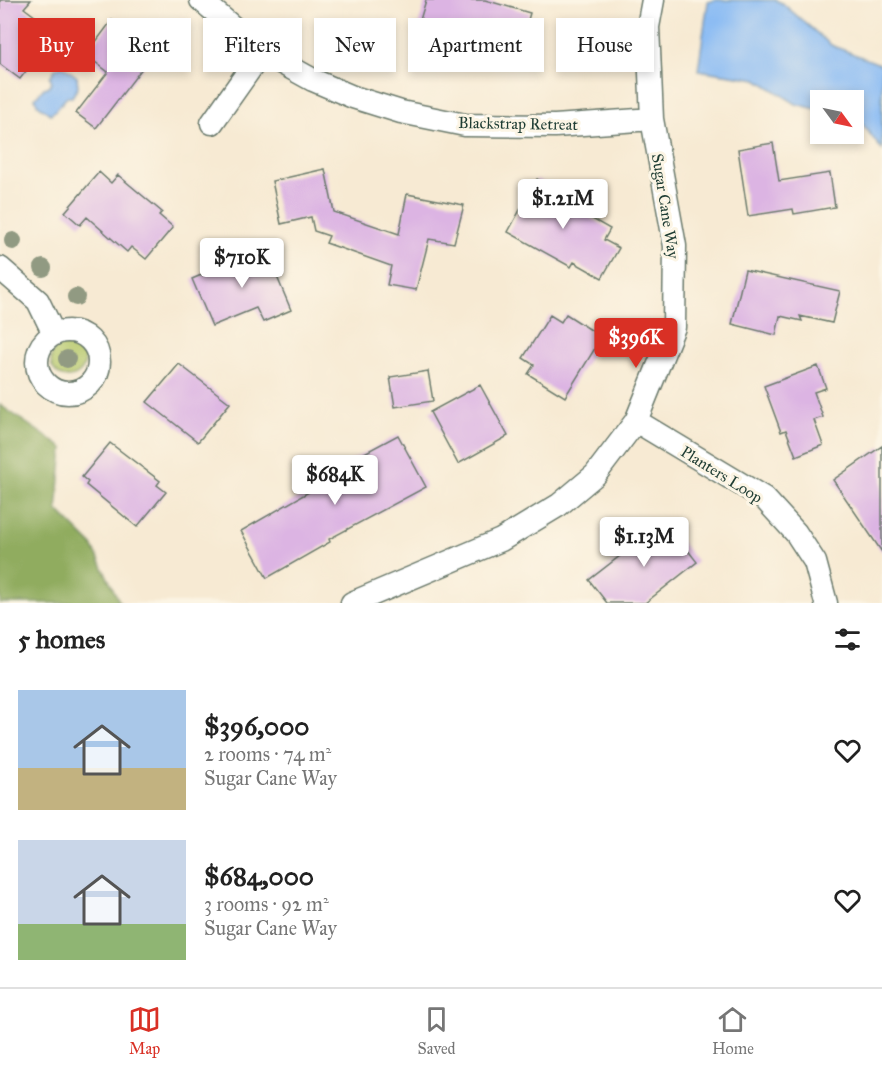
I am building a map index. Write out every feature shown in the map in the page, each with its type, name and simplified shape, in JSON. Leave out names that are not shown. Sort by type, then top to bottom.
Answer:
[{"type":"street","name":"Blackstrap Retreat","points":[[201,0],[222,18]]},
{"type":"street","name":"Sugar Cane Way","points":[[352,603],[501,540],[559,506],[596,475],[636,421],[674,327],[675,246],[652,119],[648,27],[653,0]]},
{"type":"street","points":[[212,123],[248,72]]},
{"type":"street","name":"Blackstrap Retreat","points":[[298,72],[353,97],[401,111],[465,124],[551,126],[652,119]]},
{"type":"street","points":[[0,268],[38,301],[54,334]]},
{"type":"street","name":"Planters Loop","points":[[636,421],[764,498],[796,533],[815,562],[826,603]]},
{"type":"green space","points":[[68,343],[80,348],[85,360],[80,372],[68,377],[56,372],[51,360],[56,348]]},
{"type":"green space","points":[[0,405],[63,448],[57,510],[92,545],[120,603],[0,603]]},
{"type":"water","points":[[775,0],[782,3],[831,45],[882,65],[882,150],[864,126],[864,90],[810,90],[810,108],[796,104],[757,79],[698,70],[708,2]]},
{"type":"water","points":[[53,72],[71,72],[77,77],[78,87],[72,97],[67,97],[50,114],[37,104],[35,98],[52,82],[50,77]]},
{"type":"building","points":[[0,0],[31,0],[24,8],[37,18],[18,18],[18,72],[25,72],[20,79],[0,64]]},
{"type":"building","points":[[426,0],[485,0],[530,13],[529,18],[421,18]]},
{"type":"building","points":[[107,27],[107,71],[95,62],[95,43]]},
{"type":"building","points":[[108,72],[139,72],[96,128],[76,113]]},
{"type":"building","points":[[773,143],[779,181],[830,173],[835,207],[794,214],[793,209],[748,216],[738,149]]},
{"type":"building","points":[[325,169],[334,212],[399,234],[407,194],[464,205],[454,243],[429,239],[416,290],[387,285],[391,266],[326,243],[329,236],[314,231],[311,217],[281,224],[272,181]]},
{"type":"building","points":[[99,172],[111,183],[118,175],[162,212],[159,215],[173,227],[146,259],[131,247],[127,252],[87,217],[80,225],[65,212]]},
{"type":"building","points":[[537,179],[591,209],[587,216],[610,229],[604,240],[619,248],[602,278],[574,262],[571,267],[508,232]]},
{"type":"building","points":[[265,248],[291,310],[263,322],[256,308],[212,326],[192,279]]},
{"type":"building","points":[[745,270],[840,291],[832,323],[800,316],[802,321],[780,316],[776,335],[732,324]]},
{"type":"building","points":[[566,314],[602,337],[565,397],[528,374],[534,365],[523,358],[550,315],[561,322]]},
{"type":"building","points":[[179,364],[230,403],[198,442],[147,402]]},
{"type":"building","points":[[818,366],[826,388],[814,392],[823,417],[814,420],[823,445],[796,456],[786,430],[781,432],[764,386]]},
{"type":"building","points":[[428,371],[433,401],[395,407],[390,377]]},
{"type":"building","points":[[480,385],[508,436],[458,464],[430,412]]},
{"type":"building","points":[[398,435],[426,487],[329,539],[330,542],[267,578],[241,531],[333,478],[329,472]]},
{"type":"building","points":[[110,443],[160,481],[157,485],[166,492],[137,527],[86,485],[88,482],[82,477]]},
{"type":"building","points":[[882,446],[882,552],[833,480]]},
{"type":"building","points":[[665,521],[697,562],[645,603],[607,603],[589,580]]}]
